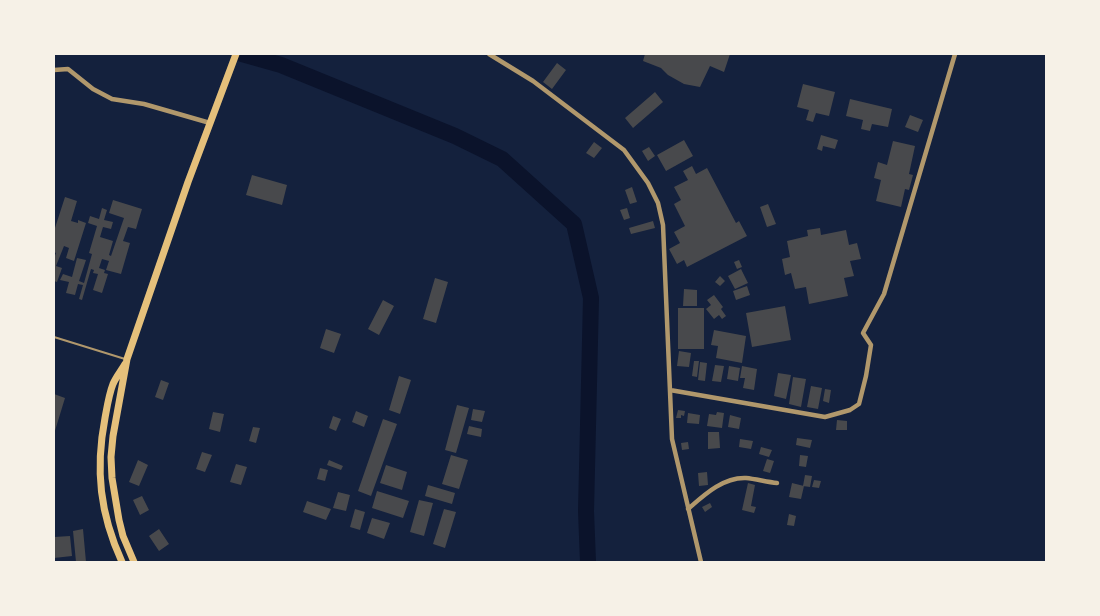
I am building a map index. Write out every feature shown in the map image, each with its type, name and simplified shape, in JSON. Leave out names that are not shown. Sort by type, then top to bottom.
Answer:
[{"type":"highway","points":[[134,562],[123,536],[119,520],[112,478],[111,457],[113,436],[128,359],[188,182],[236,54]]},
{"type":"highway","points":[[122,562],[103,504],[100,484],[100,451],[113,384],[128,359]]},
{"type":"street","points":[[489,54],[533,81],[624,150],[648,183],[658,203],[663,225],[672,439],[701,562]]},
{"type":"street","points":[[670,390],[825,417],[850,410],[858,404],[866,376],[871,345],[863,334],[884,294],[955,54]]},
{"type":"street","points":[[54,70],[68,69],[93,89],[112,99],[144,104],[210,123]]},
{"type":"street","points":[[688,509],[708,492],[731,480],[745,478],[777,483]]},
{"type":"lane","points":[[54,337],[128,359]]},
{"type":"building","points":[[645,54],[730,54],[724,72],[710,66],[700,87],[684,84],[668,75],[661,68],[643,61]]},
{"type":"building","points":[[557,63],[566,70],[552,89],[543,82]]},
{"type":"building","points":[[803,84],[835,92],[829,116],[816,113],[813,122],[806,120],[809,110],[797,107]]},
{"type":"building","points":[[655,92],[663,102],[633,128],[625,118]]},
{"type":"building","points":[[850,99],[892,109],[888,127],[872,124],[870,131],[861,129],[863,120],[846,116]]},
{"type":"building","points":[[910,115],[923,120],[918,132],[905,127]]},
{"type":"building","points":[[821,135],[838,140],[835,149],[823,146],[822,151],[817,149]]},
{"type":"building","points":[[684,140],[693,156],[666,171],[657,155]]},
{"type":"building","points":[[893,141],[915,146],[909,174],[913,175],[909,190],[905,189],[901,207],[876,201],[881,180],[874,178],[878,162],[887,165]]},
{"type":"building","points":[[594,142],[602,148],[594,158],[586,153]]},
{"type":"building","points":[[649,147],[655,156],[648,161],[642,151]]},
{"type":"building","points":[[692,166],[696,174],[707,168],[736,223],[739,221],[747,236],[687,267],[684,260],[677,264],[669,249],[680,243],[674,232],[685,226],[674,204],[681,200],[674,187],[688,180],[683,171]]},
{"type":"building","points":[[252,175],[287,185],[282,205],[246,195]]},
{"type":"building","points":[[632,187],[637,202],[630,204],[625,190]]},
{"type":"building","points":[[65,197],[77,201],[71,221],[78,223],[78,220],[86,223],[74,261],[66,258],[69,248],[64,246],[56,266],[62,268],[57,282],[54,281],[54,258],[56,253],[54,252],[54,231]]},
{"type":"building","points":[[113,200],[142,209],[136,229],[128,227],[123,241],[130,243],[121,274],[106,270],[109,261],[102,259],[99,268],[105,270],[104,273],[108,274],[102,293],[93,290],[98,274],[93,273],[94,270],[91,269],[82,300],[79,299],[83,285],[78,284],[75,295],[66,293],[69,282],[60,280],[63,274],[72,277],[77,258],[86,260],[79,281],[84,283],[92,254],[89,253],[97,226],[88,223],[90,216],[99,219],[102,208],[107,210],[104,220],[113,222],[111,229],[103,227],[100,237],[113,241],[109,255],[111,256],[124,218],[109,213]]},
{"type":"building","points":[[768,204],[776,224],[767,227],[760,207]]},
{"type":"building","points":[[627,208],[630,218],[624,220],[620,210]]},
{"type":"building","points":[[653,221],[655,228],[631,234],[629,228]]},
{"type":"building","points":[[820,228],[821,235],[846,230],[849,245],[857,243],[861,259],[850,261],[854,276],[844,278],[848,296],[809,304],[806,287],[795,289],[791,273],[785,275],[782,259],[790,257],[787,241],[808,236],[807,230]]},
{"type":"building","points":[[739,260],[742,267],[737,269],[734,262]]},
{"type":"building","points":[[741,269],[748,283],[735,289],[728,276]]},
{"type":"building","points":[[720,276],[725,281],[720,286],[715,282]]},
{"type":"building","points":[[435,278],[448,282],[436,323],[423,319]]},
{"type":"building","points":[[747,286],[750,295],[736,300],[733,291]]},
{"type":"building","points":[[684,289],[697,290],[697,306],[683,306]]},
{"type":"building","points":[[714,295],[723,307],[721,309],[726,316],[722,319],[719,315],[714,319],[706,309],[711,305],[707,300]]},
{"type":"building","points":[[383,300],[394,306],[379,335],[368,329]]},
{"type":"building","points":[[785,306],[791,340],[752,347],[746,313]]},
{"type":"building","points":[[678,308],[704,308],[704,349],[678,349]]},
{"type":"building","points":[[326,329],[341,334],[334,353],[320,348]]},
{"type":"building","points":[[714,330],[746,336],[742,363],[716,358],[718,346],[711,345]]},
{"type":"building","points":[[679,351],[691,353],[689,367],[677,366]]},
{"type":"building","points":[[694,361],[699,361],[697,377],[692,376]]},
{"type":"building","points":[[700,362],[707,363],[705,381],[698,380]]},
{"type":"building","points":[[715,365],[724,366],[721,382],[712,381]]},
{"type":"building","points":[[729,366],[740,368],[738,381],[727,379]]},
{"type":"building","points":[[742,366],[757,369],[754,390],[743,388],[745,378],[740,378]]},
{"type":"building","points":[[778,373],[791,375],[786,399],[774,396]]},
{"type":"building","points":[[399,376],[411,380],[400,414],[389,410]]},
{"type":"building","points":[[793,377],[806,379],[801,407],[789,404]]},
{"type":"building","points":[[161,380],[169,383],[163,400],[155,397]]},
{"type":"building","points":[[811,386],[822,388],[818,409],[807,407]]},
{"type":"building","points":[[825,389],[831,390],[829,403],[823,401]]},
{"type":"building","points":[[54,394],[65,398],[54,434]]},
{"type":"building","points":[[457,405],[469,408],[456,453],[445,450]]},
{"type":"building","points":[[473,409],[485,411],[482,422],[471,420]]},
{"type":"building","points":[[678,410],[685,411],[684,416],[681,415],[681,418],[676,418]]},
{"type":"building","points":[[356,411],[368,416],[364,427],[352,422]]},
{"type":"building","points":[[213,412],[224,414],[220,432],[209,429]]},
{"type":"building","points":[[717,412],[724,413],[722,428],[707,426],[709,414],[716,415]]},
{"type":"building","points":[[688,413],[700,415],[699,424],[687,423]]},
{"type":"building","points":[[730,415],[741,418],[739,429],[728,427]]},
{"type":"building","points":[[333,416],[341,419],[336,431],[329,428]]},
{"type":"building","points":[[383,419],[397,424],[371,496],[358,491]]},
{"type":"building","points":[[837,420],[847,421],[847,430],[836,430]]},
{"type":"building","points":[[469,426],[482,429],[481,437],[467,434]]},
{"type":"building","points":[[253,427],[260,428],[256,443],[249,441]]},
{"type":"building","points":[[708,432],[719,432],[720,448],[708,449]]},
{"type":"building","points":[[797,438],[812,440],[810,448],[796,445]]},
{"type":"building","points":[[740,439],[753,441],[751,449],[739,447]]},
{"type":"building","points":[[688,442],[689,449],[682,450],[681,443]]},
{"type":"building","points":[[761,447],[772,450],[769,457],[759,454]]},
{"type":"building","points":[[202,452],[212,455],[205,472],[196,469]]},
{"type":"building","points":[[451,455],[468,460],[459,489],[442,484]]},
{"type":"building","points":[[800,455],[808,456],[806,467],[799,466]]},
{"type":"building","points":[[767,459],[774,461],[770,473],[763,471]]},
{"type":"building","points":[[138,460],[148,465],[139,486],[129,482]]},
{"type":"building","points":[[329,460],[343,466],[341,470],[327,465]]},
{"type":"building","points":[[236,464],[247,467],[241,485],[230,482]]},
{"type":"building","points":[[386,465],[407,472],[402,490],[380,483]]},
{"type":"building","points":[[320,468],[328,470],[325,481],[317,479]]},
{"type":"building","points":[[707,472],[708,485],[699,486],[698,473]]},
{"type":"building","points":[[805,475],[812,476],[810,487],[803,486]]},
{"type":"building","points":[[814,480],[821,481],[819,488],[812,487]]},
{"type":"building","points":[[748,483],[755,485],[751,506],[756,507],[754,513],[742,510]]},
{"type":"building","points":[[792,483],[804,486],[801,499],[789,497]]},
{"type":"building","points":[[428,485],[455,493],[452,504],[425,496]]},
{"type":"building","points":[[377,491],[409,501],[403,518],[372,508]]},
{"type":"building","points":[[338,492],[350,495],[346,511],[333,508]]},
{"type":"building","points":[[142,496],[149,510],[140,515],[133,500]]},
{"type":"building","points":[[419,500],[433,503],[424,536],[410,532]]},
{"type":"building","points":[[307,501],[331,509],[326,520],[303,512]]},
{"type":"building","points":[[710,503],[712,507],[705,512],[702,507]]},
{"type":"building","points":[[355,509],[365,512],[360,530],[350,527]]},
{"type":"building","points":[[444,509],[456,512],[445,548],[433,544]]},
{"type":"building","points":[[789,514],[796,516],[794,526],[787,525]]},
{"type":"building","points":[[372,518],[390,523],[384,539],[367,533]]},
{"type":"building","points":[[83,529],[86,562],[76,562],[73,531]]},
{"type":"building","points":[[159,529],[169,544],[159,551],[149,536]]},
{"type":"building","points":[[70,536],[72,556],[54,558],[54,537]]},
{"type":"waterway","points":[[242,54],[281,65],[455,136],[502,159],[574,224],[591,298],[586,511],[588,562]]}]
